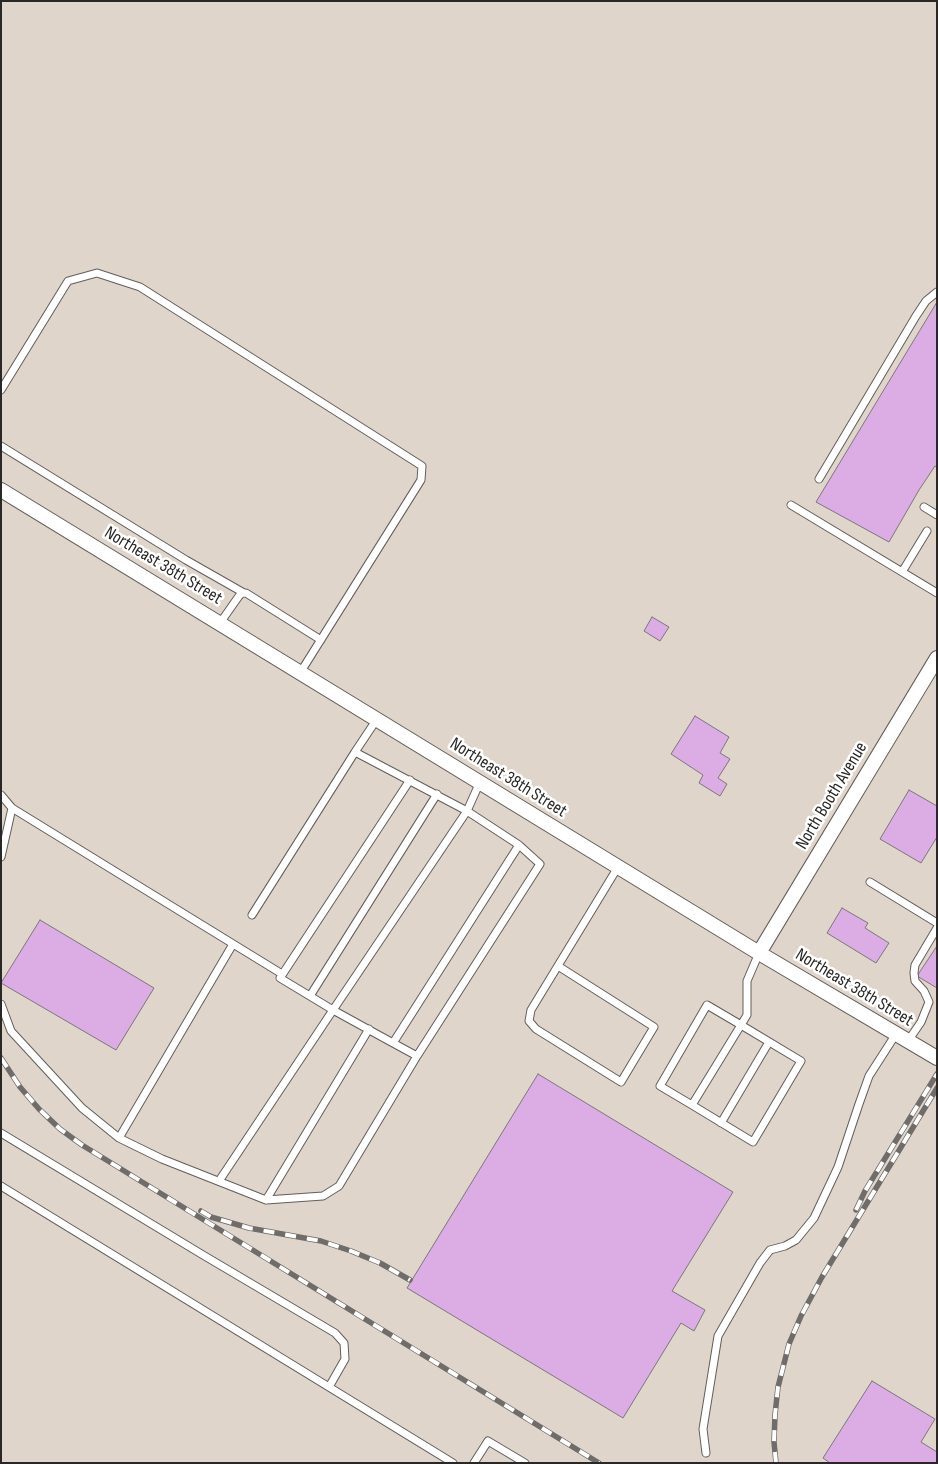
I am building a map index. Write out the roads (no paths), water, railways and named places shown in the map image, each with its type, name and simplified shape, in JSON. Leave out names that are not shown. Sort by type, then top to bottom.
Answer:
[{"type":"street","name":"Northeast 38th Street","points":[[1,490],[759,954],[937,1058]]},
{"type":"street","name":"North Booth Avenue","points":[[759,954],[937,658]]},
{"type":"lane","points":[[1,390],[68,281],[97,273],[140,287],[422,466],[422,480],[300,672]]},
{"type":"lane","points":[[819,480],[916,316],[926,301],[937,292]]},
{"type":"lane","points":[[1,446],[186,560],[321,640]]},
{"type":"lane","points":[[790,504],[937,593]]},
{"type":"lane","points":[[924,507],[937,515]]},
{"type":"lane","points":[[902,572],[927,531]]},
{"type":"lane","points":[[220,623],[239,596],[244,593]]},
{"type":"lane","points":[[252,915],[377,720]]},
{"type":"lane","points":[[1,1004],[11,1031],[82,1108],[120,1138],[162,1159],[266,1200],[322,1196],[339,1186],[417,1056],[540,864],[519,845],[467,811],[356,752]]},
{"type":"lane","points":[[410,780],[280,978],[333,1010],[417,1056]]},
{"type":"lane","points":[[219,1182],[467,811],[480,782]]},
{"type":"lane","points":[[310,996],[437,794]]},
{"type":"lane","points":[[1,795],[12,808],[282,974]]},
{"type":"lane","points":[[1,856],[12,808]]},
{"type":"lane","points":[[393,1043],[519,845]]},
{"type":"lane","points":[[558,966],[654,1027],[621,1082],[536,1029],[530,1021],[531,1010],[618,867]]},
{"type":"lane","points":[[870,882],[937,923]]},
{"type":"lane","points":[[908,1042],[921,1022],[929,1002],[924,991],[916,981],[915,965],[937,928]]},
{"type":"lane","points":[[120,1138],[233,944]]},
{"type":"lane","points":[[692,1105],[747,1015],[747,981],[759,954]]},
{"type":"lane","points":[[707,1006],[769,1042],[801,1061],[753,1142],[660,1086],[707,1006]]},
{"type":"lane","points":[[266,1200],[368,1029]]},
{"type":"lane","points":[[706,1454],[702,1429],[718,1336],[760,1263],[770,1250],[796,1240],[814,1218],[838,1167],[869,1076],[896,1034]]},
{"type":"lane","points":[[721,1123],[769,1042]]},
{"type":"lane","points":[[1,1133],[335,1333],[344,1343],[345,1359],[329,1387]]},
{"type":"lane","points":[[1,1186],[453,1463]]},
{"type":"lane","points":[[474,1463],[488,1441],[525,1463]]},
{"type":"railway","points":[[1,1058],[20,1087],[39,1109],[60,1129],[82,1145],[599,1463]]},
{"type":"railway","points":[[856,1210],[865,1191],[937,1074]]},
{"type":"railway","points":[[776,1463],[774,1442],[778,1387],[789,1344],[801,1316],[822,1277],[937,1088]]},
{"type":"railway","points":[[201,1211],[211,1217],[249,1228],[321,1241],[380,1263],[410,1280]]}]
